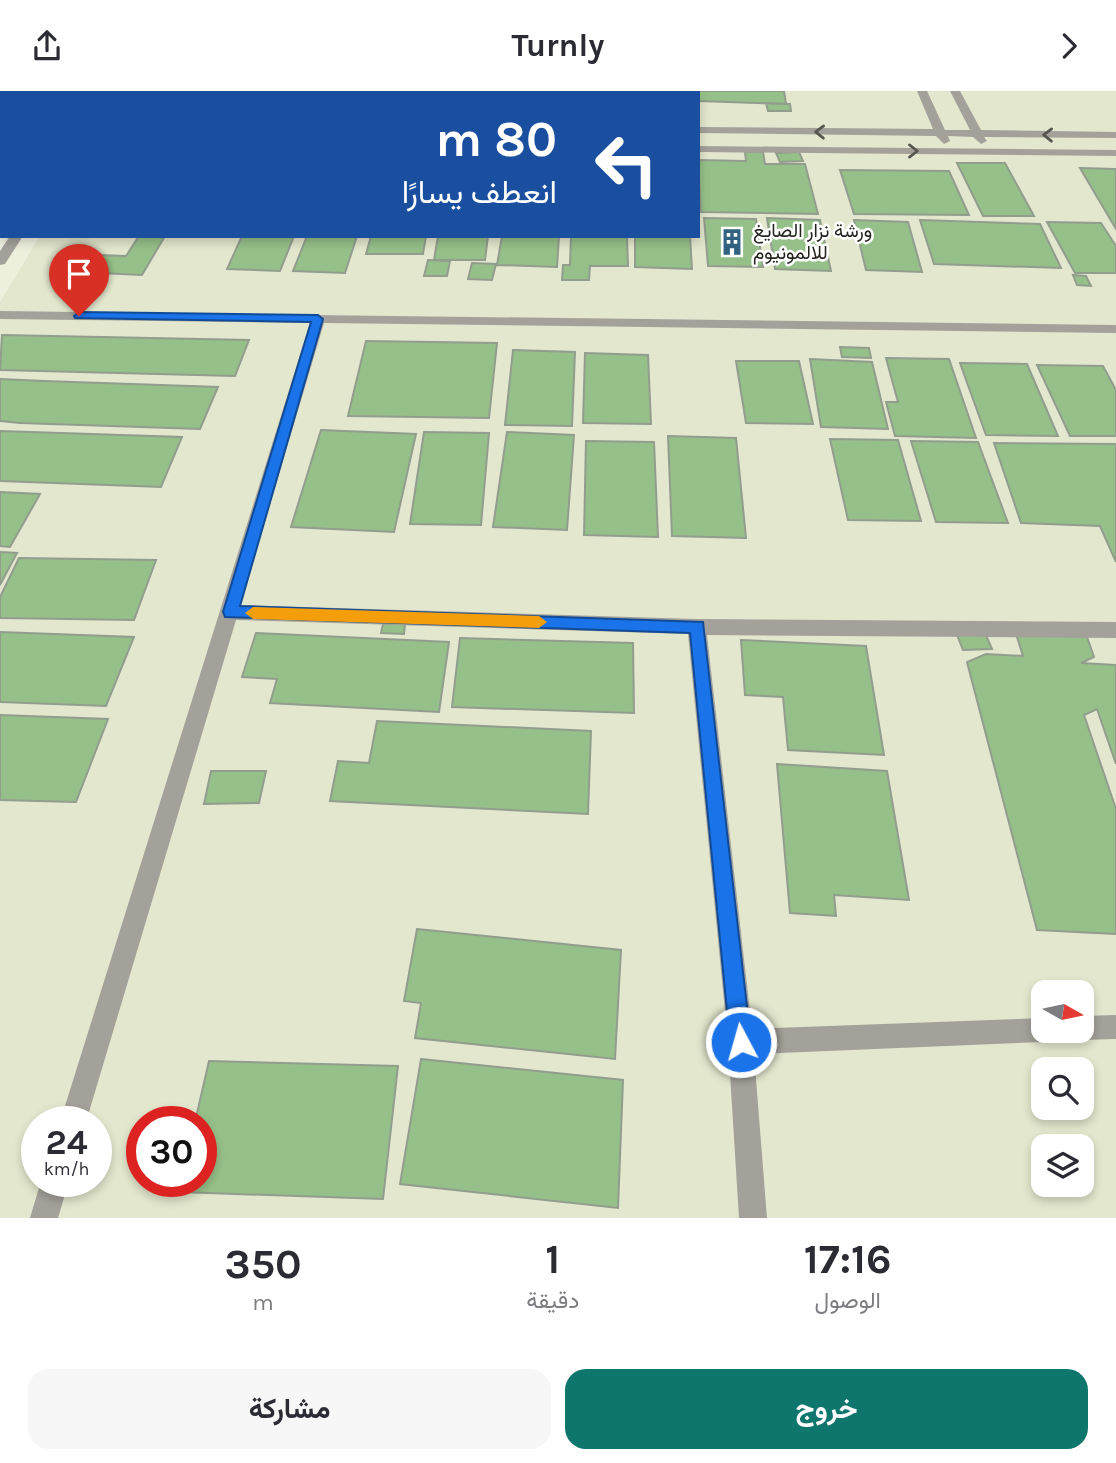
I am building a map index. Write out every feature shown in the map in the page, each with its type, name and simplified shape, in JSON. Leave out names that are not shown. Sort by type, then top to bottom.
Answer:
[{"type":"street","points":[[922,91],[949,152]]},
{"type":"street","points":[[956,91],[986,152]]},
{"type":"street","points":[[700,130],[1116,135]]},
{"type":"street","points":[[700,149],[1116,153]]},
{"type":"street","points":[[0,261],[16,238]]},
{"type":"street","points":[[0,315],[1116,329]]},
{"type":"street","points":[[79,1106],[318,319]]},
{"type":"street","points":[[230,612],[697,627],[1116,630]]},
{"type":"street","points":[[697,627],[741,1042],[753,1218]]},
{"type":"street","points":[[1094,1028],[1116,1027]]},
{"type":"street","points":[[741,1042],[1031,1030]]},
{"type":"street","points":[[44,1218],[50,1197]]},
{"type":"shaded area","points":[[700,91],[1116,91],[1116,1218],[0,1218],[0,302],[39,238],[700,238]]},
{"type":"building","points":[[700,91],[784,91],[786,104],[700,101]]},
{"type":"building","points":[[766,103],[790,104],[791,111],[768,111]]},
{"type":"building","points":[[745,152],[763,152],[765,164],[805,164],[818,214],[701,212],[700,160],[746,161]]},
{"type":"building","points":[[799,152],[803,161],[780,162],[776,153]]},
{"type":"building","points":[[957,163],[1005,163],[1034,216],[983,216]]},
{"type":"building","points":[[1080,168],[1116,169],[1116,229]]},
{"type":"building","points":[[840,170],[949,171],[969,215],[854,214]]},
{"type":"building","name":"ورشة نزار الصايغ للالمونيوم","points":[[704,218],[756,219],[763,267],[708,266]]},
{"type":"building","points":[[767,218],[820,220],[831,271],[775,269]]},
{"type":"building","points":[[854,220],[908,222],[922,272],[866,270]]},
{"type":"building","points":[[920,220],[1040,224],[1061,268],[934,264]]},
{"type":"building","points":[[1047,222],[1101,223],[1116,246],[1116,273],[1075,273]]},
{"type":"building","points":[[138,238],[164,238],[142,275],[58,271],[69,254],[126,256]]},
{"type":"building","points":[[241,238],[293,238],[280,271],[227,269]]},
{"type":"building","points":[[306,238],[356,238],[345,273],[293,271]]},
{"type":"building","points":[[370,238],[426,238],[423,254],[366,254]]},
{"type":"building","points":[[438,238],[488,238],[485,260],[434,260]]},
{"type":"building","points":[[502,238],[559,238],[557,267],[497,265]]},
{"type":"building","points":[[571,238],[627,238],[628,266],[590,266],[589,280],[562,280],[563,265],[570,265]]},
{"type":"building","points":[[635,238],[690,238],[692,269],[635,267]]},
{"type":"building","points":[[428,260],[450,261],[447,276],[424,276]]},
{"type":"building","points":[[472,263],[496,264],[492,280],[468,279]]},
{"type":"building","points":[[1073,275],[1086,276],[1091,286],[1077,285]]},
{"type":"building","points":[[2,335],[249,340],[235,376],[0,370]]},
{"type":"building","points":[[366,341],[497,343],[489,418],[348,416]]},
{"type":"building","points":[[840,347],[869,348],[871,358],[842,357]]},
{"type":"building","points":[[513,350],[575,352],[572,426],[505,425]]},
{"type":"building","points":[[585,353],[648,355],[651,424],[583,423]]},
{"type":"building","points":[[886,358],[949,359],[976,438],[895,436],[886,402],[898,402]]},
{"type":"building","points":[[810,359],[872,362],[888,429],[821,427]]},
{"type":"building","points":[[736,361],[799,361],[813,424],[746,423]]},
{"type":"building","points":[[960,363],[1027,364],[1058,436],[986,435]]},
{"type":"building","points":[[1037,365],[1103,366],[1116,390],[1116,436],[1070,436]]},
{"type":"building","points":[[0,379],[218,387],[200,429],[20,423],[0,421]]},
{"type":"building","points":[[321,430],[416,434],[394,532],[291,527]]},
{"type":"building","points":[[0,431],[182,437],[161,487],[0,481]]},
{"type":"building","points":[[424,432],[489,433],[481,525],[410,524]]},
{"type":"building","points":[[507,432],[574,435],[567,530],[493,527]]},
{"type":"building","points":[[668,436],[736,438],[746,538],[672,536]]},
{"type":"building","points":[[830,439],[898,440],[921,521],[848,520]]},
{"type":"building","points":[[586,441],[654,442],[658,537],[584,535]]},
{"type":"building","points":[[911,441],[978,442],[1008,523],[936,522]]},
{"type":"building","points":[[994,443],[1116,444],[1116,562],[1100,526],[1021,523]]},
{"type":"building","points":[[0,492],[40,494],[10,547],[0,546]]},
{"type":"building","points":[[0,552],[17,553],[0,585]]},
{"type":"building","points":[[19,558],[156,560],[134,620],[0,618],[0,597]]},
{"type":"building","points":[[383,624],[405,624],[404,634],[381,633]]},
{"type":"building","points":[[0,632],[134,637],[106,706],[0,702]]},
{"type":"building","points":[[256,633],[449,642],[439,712],[270,703],[277,679],[242,677]]},
{"type":"building","points":[[985,633],[992,649],[963,650],[957,635]]},
{"type":"building","points":[[1016,634],[1087,637],[1094,657],[1081,663],[1116,665],[1116,764],[1097,709],[1084,715],[1116,809],[1116,934],[1037,930],[967,662],[986,654],[1023,656]]},
{"type":"building","points":[[460,638],[633,643],[634,713],[452,707]]},
{"type":"building","points":[[741,640],[866,646],[884,755],[788,750],[783,697],[745,695]]},
{"type":"building","points":[[0,715],[108,719],[76,802],[0,800]]},
{"type":"building","points":[[377,721],[591,731],[588,814],[330,801],[338,761],[369,763]]},
{"type":"building","points":[[777,764],[887,771],[909,900],[834,895],[836,916],[790,913]]},
{"type":"building","points":[[211,771],[266,771],[259,803],[204,804]]},
{"type":"building","points":[[417,929],[621,950],[615,1059],[415,1038],[421,1003],[404,1001]]},
{"type":"building","points":[[421,1059],[623,1080],[618,1208],[400,1184]]},
{"type":"building","points":[[209,1061],[398,1066],[383,1199],[217,1193],[217,1106],[199,1106]]},
{"type":"slow traffic","points":[[253,613],[539,622]]},
{"type":"place","name":"ورشة نزار الصايغ للالمونيوم","points":[[732,242]]},
{"type":"route","points":[[79,316],[318,319],[230,612],[697,627],[741,1042]]}]
